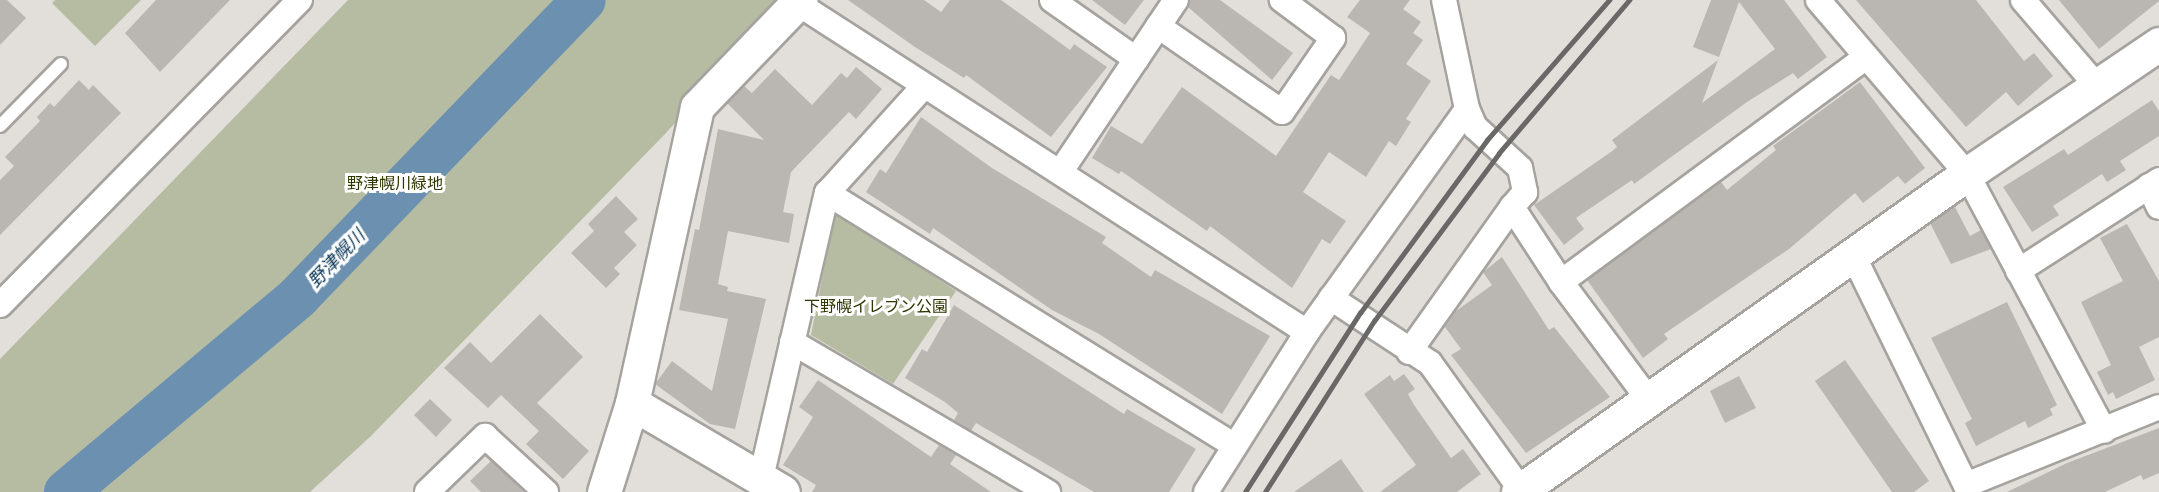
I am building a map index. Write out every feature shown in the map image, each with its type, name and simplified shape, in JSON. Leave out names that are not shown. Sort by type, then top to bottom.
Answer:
[{"type":"street","points":[[0,305],[300,0]]},
{"type":"street","points":[[1052,0],[1136,59]]},
{"type":"street","points":[[1061,171],[1176,0]]},
{"type":"street","points":[[1158,26],[1282,112],[1333,38],[1282,0]]},
{"type":"street","points":[[1409,352],[1525,192],[1520,168],[1475,127],[1467,109],[1444,0]]},
{"type":"street","points":[[1818,0],[1967,174],[2104,431]]},
{"type":"street","points":[[2023,0],[2097,86]]},
{"type":"street","points":[[604,492],[632,403],[697,107],[799,1],[924,86],[1061,171],[1307,332]]},
{"type":"street","points":[[1331,298],[1409,352],[1430,363],[1528,489],[1967,174],[2159,44]]},
{"type":"street","points":[[1561,282],[1866,57]]},
{"type":"street","points":[[632,403],[772,485],[792,342],[827,193],[924,86]]},
{"type":"street","points":[[1206,492],[1234,444],[1307,332],[1467,109]]},
{"type":"street","points":[[2018,271],[2156,191]]},
{"type":"street","points":[[827,193],[1234,444]]},
{"type":"street","points":[[1512,207],[1561,282],[1649,400]]},
{"type":"street","points":[[1853,255],[1967,488],[2159,407]]},
{"type":"street","points":[[792,342],[1048,492]]},
{"type":"street","points":[[427,492],[485,436],[546,492]]},
{"type":"lane","points":[[0,126],[61,63]]},
{"type":"green space","points":[[55,0],[141,0],[95,46],[52,3]]},
{"type":"green space","name":"野津幌川緑地","points":[[348,0],[786,0],[665,134],[371,436],[310,492],[0,492],[0,359]]},
{"type":"green space","name":"下野幌イレブン公園","points":[[835,211],[956,291],[893,384],[811,335]]},
{"type":"building","points":[[0,0],[7,0],[26,18],[0,45]]},
{"type":"building","points":[[156,0],[230,0],[160,72],[125,33]]},
{"type":"building","points":[[848,0],[924,0],[941,12],[950,0],[1001,0],[1070,50],[1074,44],[1107,67],[1051,137],[966,75],[964,78],[915,47]]},
{"type":"building","points":[[1092,0],[1144,0],[1125,25]]},
{"type":"building","points":[[1190,0],[1220,0],[1293,53],[1272,80],[1188,7]]},
{"type":"building","points":[[1360,0],[1410,0],[1403,9],[1421,22],[1413,33],[1423,40],[1406,64],[1431,81],[1406,119],[1411,122],[1396,146],[1389,141],[1366,177],[1329,152],[1303,192],[1346,221],[1330,244],[1322,239],[1292,288],[1210,226],[1207,231],[1121,171],[1119,174],[1092,158],[1111,126],[1142,144],[1182,87],[1276,156],[1331,75],[1339,80],[1370,33],[1347,17]]},
{"type":"building","points":[[1711,0],[1784,0],[1827,57],[1798,79],[1793,73],[1747,102],[1634,184],[1632,180],[1576,218],[1584,229],[1564,245],[1534,205],[1611,152],[1617,147],[1612,140],[1718,60],[1702,103],[1775,49],[1739,2],[1719,57],[1693,47]]},
{"type":"building","points":[[1856,0],[1976,0],[2024,61],[2034,53],[2053,76],[2018,106],[2006,92],[1966,127]]},
{"type":"building","points":[[2059,0],[2159,0],[2159,1],[2099,49]]},
{"type":"building","points":[[856,67],[882,89],[856,119],[849,112],[791,172],[783,212],[794,214],[789,243],[728,231],[718,284],[728,287],[727,291],[766,299],[735,429],[710,424],[655,384],[672,361],[712,391],[728,319],[679,310],[695,229],[699,230],[718,129],[764,140],[727,103],[744,86],[752,93],[775,69],[812,105],[841,73],[847,78]]},
{"type":"building","points":[[79,80],[89,90],[93,85],[121,113],[0,235],[0,180],[14,166],[5,157],[40,121],[37,117],[50,103],[54,107]]},
{"type":"building","points":[[1860,82],[1925,168],[1905,184],[1898,176],[1863,203],[1855,193],[1789,249],[1664,334],[1668,339],[1643,358],[1587,280],[1721,182],[1727,190],[1776,150],[1773,146]]},
{"type":"building","points":[[2152,100],[2159,111],[2159,136],[2120,161],[2126,170],[2107,182],[2102,174],[2053,206],[2059,215],[2032,232],[2003,187],[2064,149],[2068,155]]},
{"type":"building","points":[[921,117],[992,168],[1106,237],[1102,243],[1151,277],[1155,270],[1270,336],[1222,414],[1099,334],[1052,310],[933,228],[930,234],[866,192],[880,169],[886,173]]},
{"type":"building","points":[[616,196],[638,219],[624,232],[637,245],[614,268],[620,274],[606,288],[571,253],[594,231],[588,224]]},
{"type":"building","points":[[1955,207],[1970,236],[1981,230],[1991,249],[1951,264],[1930,223]]},
{"type":"building","points":[[2127,224],[2159,281],[2159,337],[2139,347],[2155,380],[2116,399],[2113,392],[2108,395],[2097,372],[2111,365],[2081,302],[2123,281],[2100,238]]},
{"type":"building","points":[[1502,257],[1549,330],[1554,327],[1610,397],[1526,453],[1451,355],[1461,349],[1445,327],[1456,311],[1492,285],[1483,272]]},
{"type":"building","points":[[2007,302],[2057,405],[2050,409],[2053,415],[2028,428],[2025,421],[1976,446],[1965,423],[1972,419],[1931,338]]},
{"type":"building","points":[[954,305],[1124,414],[1127,409],[1196,449],[1169,492],[1094,492],[976,423],[971,431],[954,420],[958,413],[945,402],[905,378],[922,349],[927,352]]},
{"type":"building","points":[[540,314],[583,357],[537,403],[589,451],[563,479],[526,444],[539,431],[501,395],[488,408],[444,368],[470,342],[491,363]]},
{"type":"building","points":[[1845,360],[1929,481],[1914,492],[1892,492],[1815,381]]},
{"type":"building","points":[[1404,374],[1415,389],[1408,394],[1414,405],[1451,458],[1463,449],[1481,474],[1457,492],[1380,492],[1416,465],[1364,394],[1390,375],[1394,381]]},
{"type":"building","points":[[1739,376],[1756,408],[1725,423],[1710,391]]},
{"type":"building","points":[[818,380],[931,457],[939,445],[956,455],[950,464],[991,492],[812,492],[816,485],[783,465],[813,417],[799,407]]},
{"type":"building","points":[[430,399],[452,420],[436,437],[414,415]]},
{"type":"building","points":[[2159,428],[2159,473],[2143,480],[2141,475],[2105,492],[2007,492],[2067,463]]},
{"type":"building","points":[[1341,459],[1364,492],[1294,492]]},
{"type":"building","points":[[491,461],[524,492],[481,492],[470,481]]},
{"type":"waterway","name":"野津幌川","points":[[66,492],[298,297],[584,0]]},
{"type":"railway","points":[[1245,492],[1360,313],[1487,140],[1609,0]]},
{"type":"railway","points":[[1265,492],[1374,321],[1499,153],[1629,0]]}]
